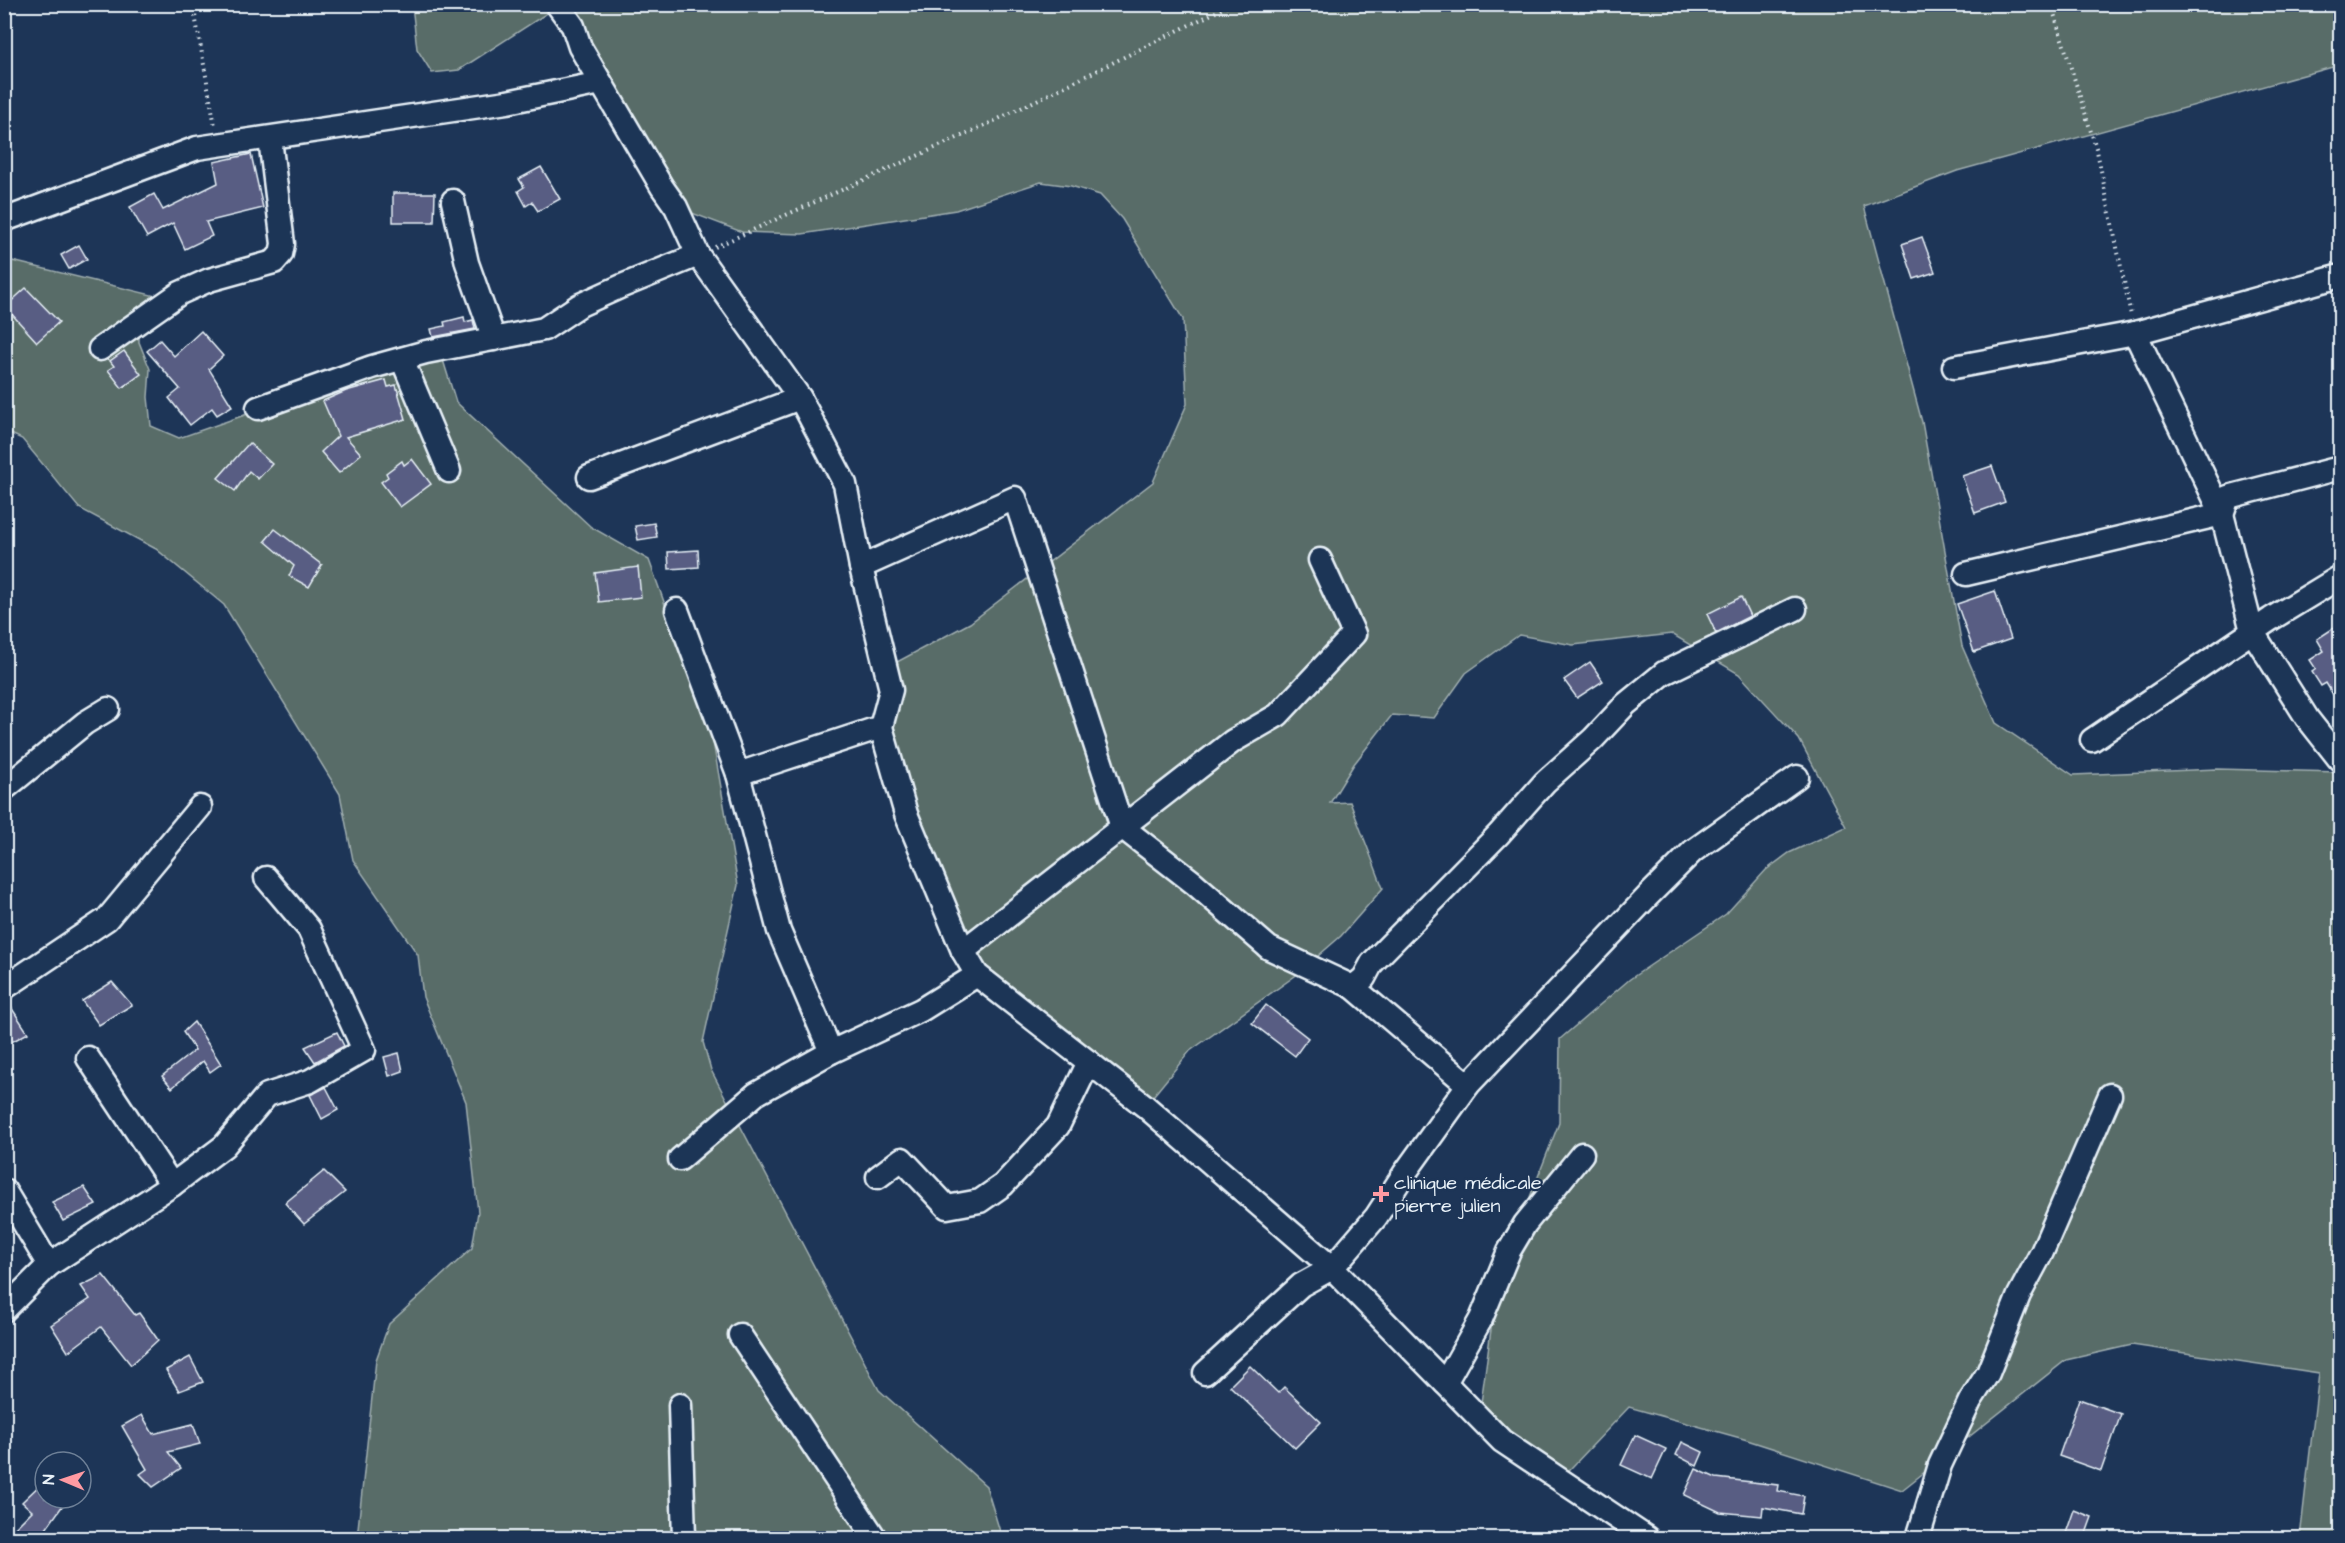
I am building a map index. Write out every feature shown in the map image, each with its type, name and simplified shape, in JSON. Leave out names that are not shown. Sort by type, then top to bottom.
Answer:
[{"type":"street","points":[[557,4],[573,27],[580,47],[676,207],[698,255],[800,398],[845,484],[861,567],[891,690],[882,727],[906,814],[963,951],[976,975],[1153,1112],[1332,1268],[1502,1441],[1647,1539]]},
{"type":"street","points":[[4,220],[175,156],[218,145],[270,140],[507,102],[601,83]]},
{"type":"street","points":[[100,349],[180,293],[209,280],[274,262],[283,244],[270,140]]},
{"type":"street","points":[[453,201],[467,263],[494,339]]},
{"type":"street","points":[[258,408],[402,359],[544,329],[580,305],[622,285],[698,255]]},
{"type":"street","points":[[1954,367],[2135,333],[2340,276]]},
{"type":"street","points":[[2135,333],[2222,514],[2252,631],[2307,718],[2340,760]]},
{"type":"street","points":[[402,359],[449,471]]},
{"type":"street","points":[[589,477],[800,398]]},
{"type":"street","points":[[2222,514],[2228,497],[2340,468]]},
{"type":"street","points":[[861,567],[1015,498],[1122,826],[1194,883],[1269,948],[1353,987],[1468,1085]]},
{"type":"street","points":[[1966,574],[2222,514]]},
{"type":"street","points":[[963,951],[1233,741],[1278,715],[1354,634],[1320,560]]},
{"type":"street","points":[[2092,740],[2252,631],[2340,578]]},
{"type":"street","points":[[1353,987],[1364,978],[1372,963],[1498,834],[1545,782],[1593,739],[1626,705],[1664,673],[1795,609]]},
{"type":"street","points":[[677,610],[738,774],[779,931],[831,1052]]},
{"type":"street","points":[[4,789],[85,723],[108,709]]},
{"type":"street","points":[[738,774],[882,727]]},
{"type":"street","points":[[1205,1373],[1301,1285],[1332,1268],[1377,1217],[1404,1174],[1468,1085],[1693,851],[1797,777]]},
{"type":"street","points":[[4,988],[107,919],[200,807]]},
{"type":"street","points":[[4,1310],[49,1265],[172,1185],[224,1146],[267,1095],[310,1080],[364,1050],[309,929],[266,878]]},
{"type":"street","points":[[680,1160],[756,1094],[831,1052],[921,1010],[976,975]]},
{"type":"street","points":[[88,1058],[172,1185]]},
{"type":"street","points":[[878,1177],[902,1159],[947,1207],[980,1201],[1003,1185],[1058,1126],[1089,1062]]},
{"type":"street","points":[[1918,1539],[1940,1466],[1970,1401],[1988,1373],[2019,1295],[2042,1252],[2110,1095]]},
{"type":"street","points":[[1445,1383],[1481,1319],[1509,1251],[1525,1224],[1582,1154]]},
{"type":"street","points":[[4,1190],[49,1265]]},
{"type":"street","points":[[740,1335],[874,1539]]},
{"type":"street","points":[[680,1405],[684,1539]]},
{"type":"path","points":[[193,4],[218,145]]},
{"type":"path","points":[[698,255],[986,125],[1232,4]]},
{"type":"path","points":[[2051,4],[2097,151],[2135,333]]},
{"type":"green space","points":[[581,4],[2340,5],[2340,65],[1957,171],[1864,206],[1922,422],[1962,646],[1996,723],[2073,775],[2217,769],[2340,772],[2340,1538],[2300,1538],[2319,1373],[2132,1345],[2066,1360],[1902,1490],[1744,1439],[1629,1407],[1553,1487],[1478,1425],[1493,1315],[1512,1243],[1559,1123],[1560,1039],[1630,979],[1726,914],[1766,870],[1789,853],[1846,827],[1799,739],[1739,674],[1672,634],[1573,645],[1519,635],[1466,673],[1434,718],[1392,715],[1354,764],[1330,803],[1350,802],[1383,888],[1341,936],[1295,976],[1190,1051],[1145,1106],[1002,1003],[911,829],[892,724],[897,662],[970,623],[1153,482],[1187,404],[1183,319],[1122,219],[1100,195],[1071,186],[1041,182],[956,210],[802,234],[742,232],[676,207],[573,27]]},
{"type":"green space","points":[[412,5],[565,5],[555,8],[459,70],[432,73],[417,49]]},
{"type":"green space","points":[[4,259],[160,297],[139,314],[139,342],[150,369],[148,397],[151,426],[179,438],[439,347],[456,402],[591,527],[649,560],[712,736],[738,885],[703,1042],[711,1070],[879,1390],[986,1486],[1002,1538],[357,1538],[376,1360],[389,1324],[472,1248],[478,1212],[466,1102],[423,997],[418,955],[353,860],[340,794],[224,605],[156,549],[79,508],[22,439],[5,431]]},
{"type":"building","points":[[251,154],[263,208],[206,222],[212,236],[185,249],[173,223],[147,237],[130,207],[154,194],[163,210],[218,183],[214,162]]},
{"type":"building","points":[[541,167],[560,199],[538,211],[532,202],[526,206],[518,191],[524,187],[519,179]]},
{"type":"building","points":[[393,193],[435,193],[434,222],[393,222]]},
{"type":"building","points":[[1922,237],[1935,272],[1914,279],[1902,244]]},
{"type":"building","points":[[79,245],[87,259],[69,269],[61,255]]},
{"type":"building","points":[[26,288],[59,322],[37,342],[8,310],[10,309],[7,305]]},
{"type":"building","points":[[464,317],[465,322],[473,320],[475,329],[433,337],[431,329],[445,326],[444,322]]},
{"type":"building","points":[[201,331],[223,356],[209,369],[232,406],[217,415],[212,408],[190,425],[169,398],[180,389],[147,351],[160,340],[174,356]]},
{"type":"building","points":[[124,351],[141,374],[122,388],[108,370],[114,366],[110,361]]},
{"type":"building","points":[[386,380],[388,387],[396,385],[406,419],[346,437],[361,454],[339,473],[321,452],[338,436],[323,401],[346,391]]},
{"type":"building","points":[[249,443],[272,464],[258,479],[249,471],[235,491],[218,478]]},
{"type":"building","points":[[412,459],[431,484],[400,507],[381,482],[388,477],[386,473],[402,461],[404,465]]},
{"type":"building","points":[[1992,466],[2005,502],[1975,513],[1962,476]]},
{"type":"building","points":[[654,523],[657,537],[638,540],[635,526]]},
{"type":"building","points":[[275,529],[322,565],[309,587],[289,576],[294,566],[265,541]]},
{"type":"building","points":[[698,550],[699,567],[669,569],[668,552]]},
{"type":"building","points":[[638,567],[641,597],[599,602],[595,573]]},
{"type":"building","points":[[1995,591],[2011,639],[1974,652],[1957,604]]},
{"type":"building","points":[[1741,597],[1750,616],[1716,633],[1707,614]]},
{"type":"building","points":[[2340,624],[2340,706],[2326,683],[2321,686],[2312,672],[2316,669],[2310,660],[2324,651],[2317,639]]},
{"type":"building","points":[[1590,662],[1603,681],[1577,698],[1564,680]]},
{"type":"building","points":[[112,982],[132,1005],[99,1025],[82,1001]]},
{"type":"building","points":[[4,1001],[7,1001],[28,1033],[4,1046]]},
{"type":"building","points":[[1266,1005],[1308,1038],[1295,1056],[1252,1023]]},
{"type":"building","points":[[194,1022],[221,1064],[210,1072],[203,1061],[172,1088],[162,1076],[195,1050],[183,1032]]},
{"type":"building","points":[[337,1032],[344,1046],[315,1062],[305,1047]]},
{"type":"building","points":[[399,1053],[403,1071],[389,1076],[384,1057]]},
{"type":"building","points":[[326,1087],[338,1110],[322,1119],[310,1095]]},
{"type":"building","points":[[324,1171],[345,1192],[304,1224],[285,1203]]},
{"type":"building","points":[[84,1187],[96,1205],[63,1221],[52,1202]]},
{"type":"building","points":[[103,1275],[135,1315],[139,1313],[158,1340],[131,1365],[101,1327],[68,1352],[51,1325],[90,1299],[81,1286]]},
{"type":"building","points":[[190,1357],[203,1382],[179,1391],[166,1370]]},
{"type":"building","points":[[1250,1366],[1278,1393],[1284,1387],[1321,1422],[1295,1448],[1230,1386]]},
{"type":"building","points":[[2079,1399],[2121,1414],[2101,1471],[2059,1456]]},
{"type":"building","points":[[142,1415],[153,1434],[193,1424],[200,1444],[168,1452],[181,1468],[153,1487],[140,1474],[147,1469],[122,1426]]},
{"type":"building","points":[[1635,1435],[1666,1449],[1652,1479],[1621,1465]]},
{"type":"building","points":[[1682,1442],[1703,1452],[1697,1466],[1676,1455]]},
{"type":"building","points":[[1696,1469],[1716,1478],[1778,1485],[1777,1491],[1804,1496],[1801,1514],[1763,1507],[1762,1516],[1720,1512],[1684,1495]]},
{"type":"building","points":[[33,1491],[33,1510],[60,1510],[39,1539],[4,1539],[32,1511],[22,1502]]},
{"type":"building","points":[[2074,1510],[2092,1517],[2084,1539],[2064,1539]]},
{"type":"place","name":"clinique médicale pierre julien","points":[[1381,1194]]}]
